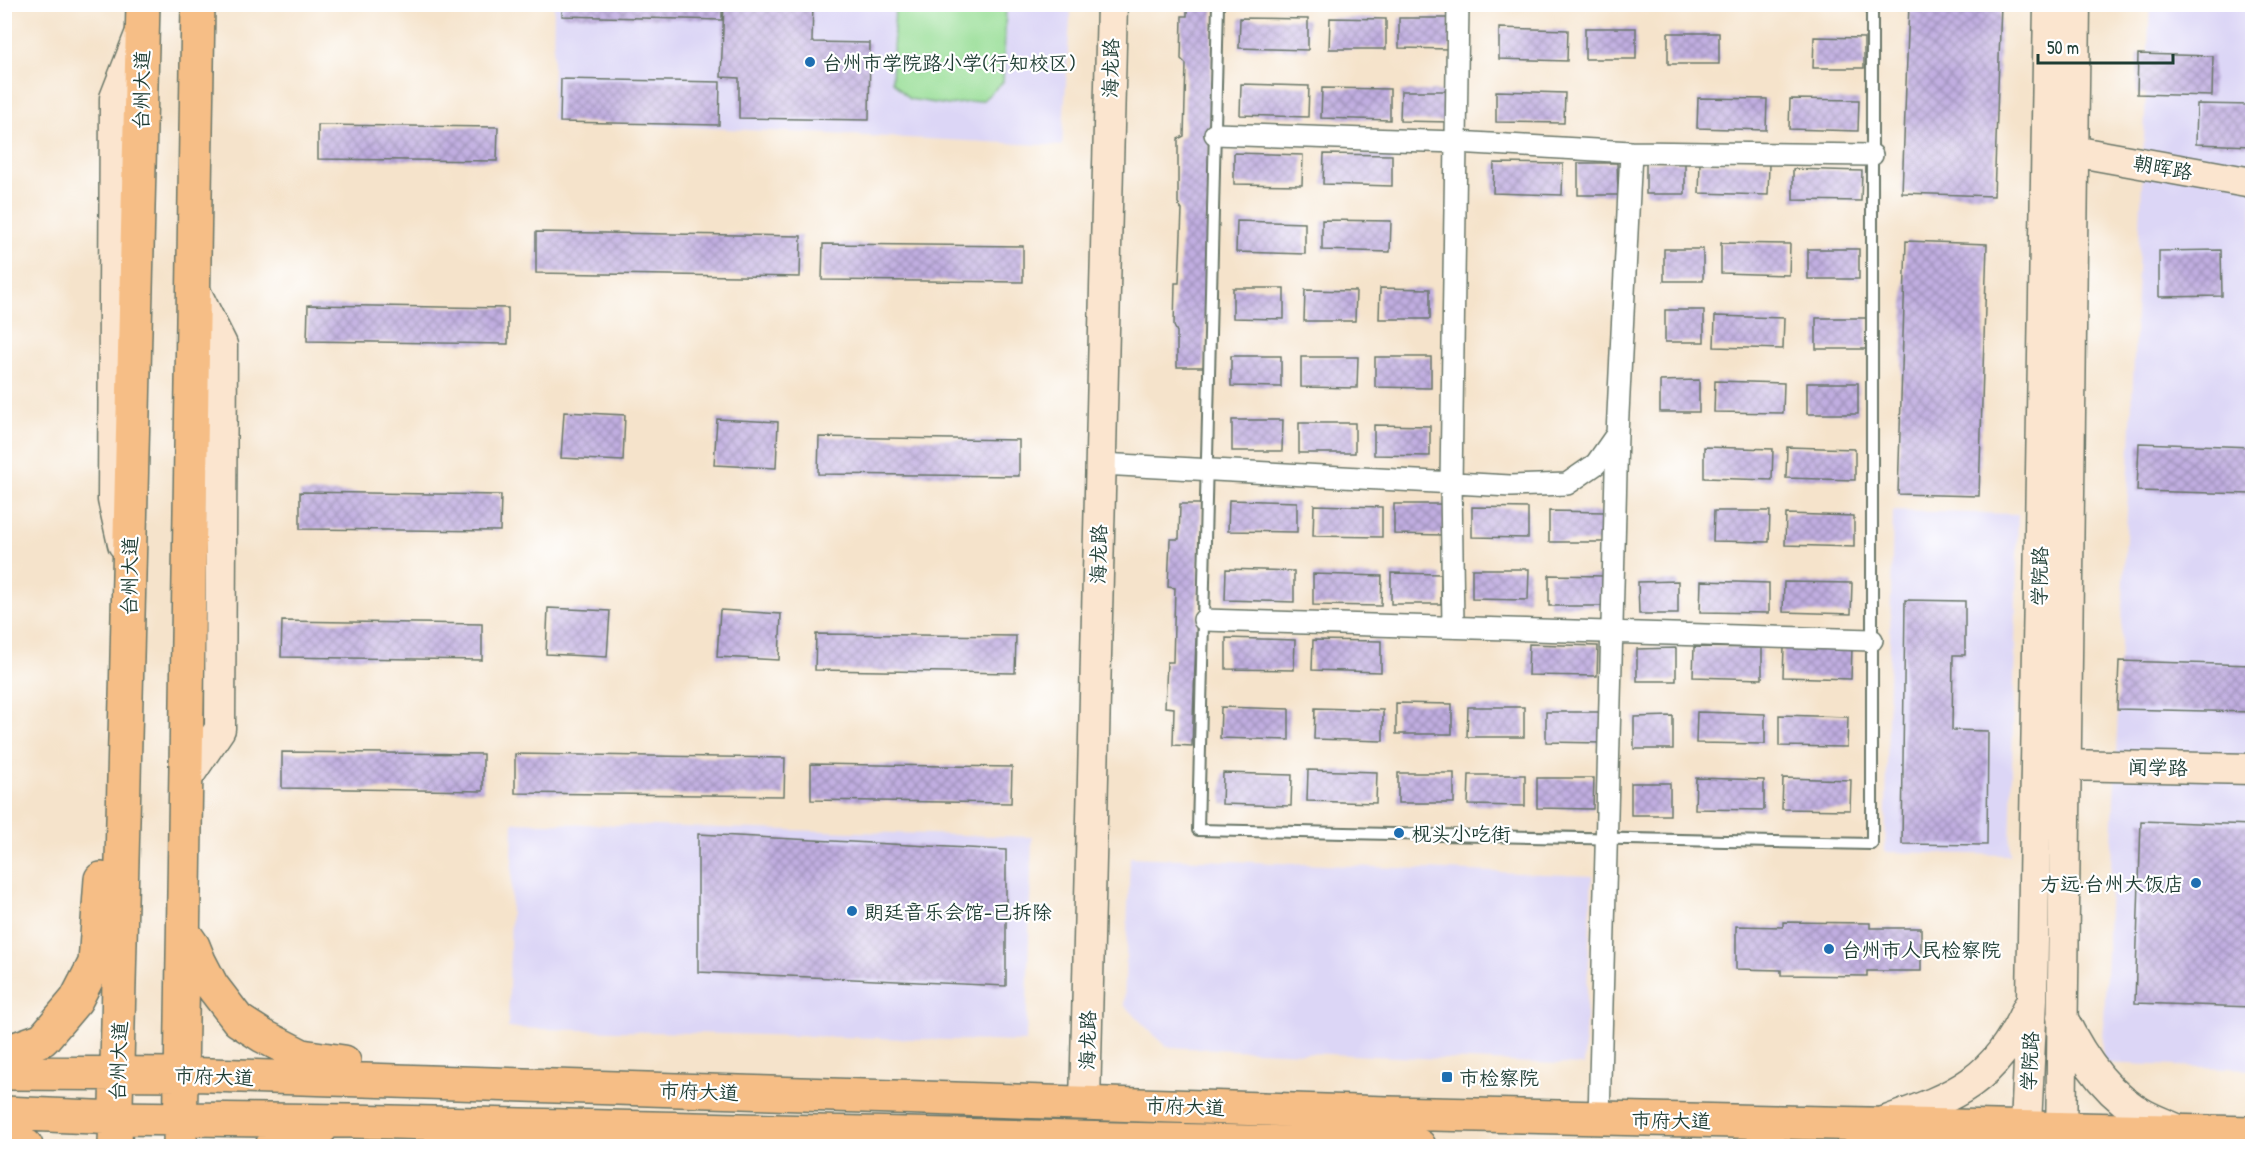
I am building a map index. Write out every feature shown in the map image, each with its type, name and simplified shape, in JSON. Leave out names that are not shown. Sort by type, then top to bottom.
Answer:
[{"type":"main road","points":[[180,1132],[198,4]]},
{"type":"main road","name":"海龙路","points":[[1085,1103],[1112,4]]},
{"type":"main road","name":"学院路","points":[[2025,1138],[2032,999],[2049,4]]},
{"type":"main road","name":"学院路","points":[[2061,1138],[2075,4]]},
{"type":"main road","name":"台州大道","points":[[115,1132],[143,16]]},
{"type":"main road","name":"朝晖路","points":[[2073,151],[2253,183]]},
{"type":"main road","points":[[4,1053],[43,1039],[76,1000],[95,963],[109,754],[127,675]]},
{"type":"main road","name":"闻学路","points":[[2064,765],[2253,769]]},
{"type":"main road","points":[[183,932],[193,946],[212,986],[238,1020],[302,1056],[370,1065],[444,1068],[493,1074],[538,1086]]},
{"type":"main road","points":[[1876,1125],[1922,1108],[1980,1078],[2002,1055],[2018,1029],[2032,999]]},
{"type":"main road","points":[[2061,1014],[2073,1039],[2099,1077],[2143,1115],[2184,1132]]},
{"type":"main road","name":"市府大道","points":[[4,1073],[180,1074],[1876,1125],[2025,1138],[2184,1132],[2253,1133]]},
{"type":"main road","name":"市府大道","points":[[4,1113],[115,1132],[180,1132],[350,1121],[1419,1146]]},
{"type":"main road","points":[[272,1146],[308,1130],[350,1121]]},
{"type":"main road","points":[[4,1142],[17,1142],[26,1146]]},
{"type":"street","points":[[1453,627],[1451,483],[1458,4]]},
{"type":"street","points":[[1215,134],[1456,142],[1631,152],[1872,155]]},
{"type":"street","points":[[1599,1118],[1617,434],[1631,152]]},
{"type":"street","points":[[1101,464],[1510,486],[1567,484],[1596,464],[1617,434]]},
{"type":"street","points":[[1204,620],[1872,640]]},
{"type":"lane","points":[[1218,4],[1198,830],[1872,844],[1872,4]]},
{"type":"shaded area","name":"台州市学院路小学(行知校区)","points":[[554,5],[1071,5],[1062,146],[552,120]]},
{"type":"shaded area","points":[[2150,5],[2252,5],[2252,1069],[2102,1063]]},
{"type":"shaded area","points":[[1893,511],[2018,514],[2010,855],[1885,852]]},
{"type":"shaded area","points":[[513,822],[1032,837],[1026,1042],[508,1028]]},
{"type":"shaded area","points":[[1130,857],[1592,876],[1584,1065],[1166,1047],[1124,1005]]},
{"type":"green space","points":[[895,5],[1006,5],[1003,82],[983,100],[948,105],[909,99],[892,81]]},
{"type":"building","points":[[563,4],[722,4],[722,20],[562,16]]},
{"type":"building","points":[[724,4],[813,4],[812,42],[870,43],[869,120],[739,118],[739,78],[721,77]]},
{"type":"building","points":[[1187,4],[1213,4],[1204,367],[1177,367],[1177,332],[1174,326],[1175,283],[1179,283],[1182,210],[1178,204],[1178,139],[1184,136],[1186,64],[1181,59],[1182,16],[1187,16]]},
{"type":"building","points":[[1909,4],[2001,4],[1994,196],[1902,193]]},
{"type":"building","points":[[1240,18],[1308,19],[1308,50],[1239,48]]},
{"type":"building","points":[[1330,18],[1386,19],[1386,49],[1329,49]]},
{"type":"building","points":[[1399,18],[1450,18],[1450,49],[1399,48]]},
{"type":"building","points":[[1499,28],[1568,30],[1567,61],[1499,59]]},
{"type":"building","points":[[1585,28],[1636,28],[1636,59],[1585,59]]},
{"type":"building","points":[[1668,33],[1719,33],[1719,64],[1668,64]]},
{"type":"building","points":[[1814,37],[1864,38],[1864,68],[1813,68]]},
{"type":"building","points":[[2138,54],[2213,56],[2212,96],[2137,94]]},
{"type":"building","points":[[561,79],[720,82],[719,125],[560,122]]},
{"type":"building","points":[[1241,84],[1309,86],[1308,117],[1240,115]]},
{"type":"building","points":[[1322,88],[1390,89],[1390,120],[1321,118]]},
{"type":"building","points":[[1401,91],[1451,91],[1451,122],[1400,121]]},
{"type":"building","points":[[1496,91],[1565,93],[1564,123],[1496,122]]},
{"type":"building","points":[[1698,98],[1767,99],[1766,130],[1697,128]]},
{"type":"building","points":[[1790,99],[1859,100],[1858,131],[1789,129]]},
{"type":"building","points":[[2197,104],[2252,105],[2252,146],[2196,144]]},
{"type":"building","points":[[318,125],[498,127],[497,161],[318,159]]},
{"type":"building","points":[[1234,153],[1303,155],[1302,185],[1234,184]]},
{"type":"building","points":[[1324,154],[1392,155],[1392,186],[1323,184]]},
{"type":"building","points":[[1646,162],[1685,162],[1685,194],[1646,194]]},
{"type":"building","points":[[1494,163],[1563,164],[1562,195],[1493,193]]},
{"type":"building","points":[[1578,163],[1617,163],[1618,195],[1578,195]]},
{"type":"building","points":[[1700,163],[1769,164],[1768,195],[1699,193]]},
{"type":"building","points":[[1793,169],[1862,171],[1861,201],[1793,200]]},
{"type":"building","points":[[1322,220],[1391,221],[1390,252],[1322,250]]},
{"type":"building","points":[[1237,221],[1305,223],[1305,254],[1236,252]]},
{"type":"building","points":[[536,232],[801,236],[800,277],[536,273]]},
{"type":"building","points":[[1906,241],[1987,244],[1979,496],[1898,494]]},
{"type":"building","points":[[1721,243],[1790,244],[1789,275],[1721,273]]},
{"type":"building","points":[[823,244],[1023,246],[1023,282],[822,280]]},
{"type":"building","points":[[1664,249],[1703,249],[1703,281],[1664,281]]},
{"type":"building","points":[[1808,249],[1859,249],[1859,279],[1808,279]]},
{"type":"building","points":[[2221,250],[2222,296],[2159,297],[2159,251]]},
{"type":"building","points":[[1233,288],[1284,288],[1284,319],[1233,318]]},
{"type":"building","points":[[1380,288],[1430,289],[1430,319],[1379,319]]},
{"type":"building","points":[[1305,290],[1356,291],[1355,321],[1304,321]]},
{"type":"building","points":[[308,305],[508,308],[508,344],[307,341]]},
{"type":"building","points":[[1665,310],[1704,310],[1704,342],[1665,342]]},
{"type":"building","points":[[1715,316],[1784,318],[1783,349],[1714,347]]},
{"type":"building","points":[[1816,318],[1867,318],[1866,349],[1816,349]]},
{"type":"building","points":[[1231,356],[1281,356],[1281,387],[1231,386]]},
{"type":"building","points":[[1301,357],[1358,357],[1357,388],[1301,387]]},
{"type":"building","points":[[1375,357],[1431,357],[1431,388],[1375,387]]},
{"type":"building","points":[[1699,380],[1699,412],[1660,412],[1660,381]]},
{"type":"building","points":[[1715,381],[1784,383],[1783,413],[1714,412]]},
{"type":"building","points":[[1807,383],[1858,383],[1858,414],[1807,414]]},
{"type":"building","points":[[564,412],[625,415],[623,461],[561,458]]},
{"type":"building","points":[[717,419],[778,422],[776,468],[714,465]]},
{"type":"building","points":[[1232,420],[1283,420],[1282,451],[1232,451]]},
{"type":"building","points":[[1299,423],[1355,423],[1355,453],[1299,453]]},
{"type":"building","points":[[1374,425],[1430,426],[1430,456],[1374,455]]},
{"type":"building","points":[[819,437],[1019,440],[1019,476],[818,474]]},
{"type":"building","points":[[2139,443],[2252,447],[2252,494],[2137,491]]},
{"type":"building","points":[[1704,447],[1773,449],[1772,480],[1704,478]]},
{"type":"building","points":[[1787,447],[1855,449],[1855,480],[1786,478]]},
{"type":"building","points":[[300,492],[501,495],[500,531],[300,529]]},
{"type":"building","points":[[1229,500],[1297,502],[1297,532],[1228,531]]},
{"type":"building","points":[[1180,504],[1201,504],[1192,746],[1173,745],[1174,708],[1165,707],[1167,662],[1173,662],[1175,588],[1168,587],[1170,539],[1179,539]]},
{"type":"building","points":[[1394,504],[1445,504],[1444,535],[1394,534]]},
{"type":"building","points":[[1314,505],[1382,507],[1382,537],[1313,536]]},
{"type":"building","points":[[1472,507],[1528,508],[1528,538],[1472,537]]},
{"type":"building","points":[[1549,511],[1605,512],[1605,542],[1549,542]]},
{"type":"building","points":[[1714,511],[1770,511],[1769,542],[1713,541]]},
{"type":"building","points":[[1786,514],[1854,516],[1854,547],[1785,545]]},
{"type":"building","points":[[1226,569],[1294,571],[1294,602],[1225,600]]},
{"type":"building","points":[[1472,569],[1529,569],[1528,600],[1472,599]]},
{"type":"building","points":[[1391,573],[1441,574],[1441,604],[1391,604]]},
{"type":"building","points":[[1313,574],[1382,576],[1381,606],[1313,605]]},
{"type":"building","points":[[1549,575],[1605,576],[1605,606],[1549,606]]},
{"type":"building","points":[[1678,581],[1678,614],[1639,614],[1638,582]]},
{"type":"building","points":[[1701,581],[1769,583],[1769,613],[1700,612]]},
{"type":"building","points":[[1784,582],[1852,583],[1851,614],[1783,612]]},
{"type":"building","points":[[1905,600],[1965,601],[1965,655],[1953,655],[1952,730],[1988,731],[1987,845],[1902,844]]},
{"type":"building","points":[[548,608],[610,611],[607,657],[546,654]]},
{"type":"building","points":[[720,610],[781,614],[779,660],[717,657]]},
{"type":"building","points":[[282,621],[482,624],[482,660],[281,657]]},
{"type":"building","points":[[816,634],[1016,636],[1015,673],[815,670]]},
{"type":"building","points":[[1226,638],[1295,640],[1294,670],[1226,669]]},
{"type":"building","points":[[1313,640],[1381,641],[1381,672],[1312,670]]},
{"type":"building","points":[[1529,644],[1598,646],[1597,676],[1528,675]]},
{"type":"building","points":[[1694,647],[1762,648],[1762,679],[1693,677]]},
{"type":"building","points":[[1784,647],[1852,648],[1851,679],[1783,677]]},
{"type":"building","points":[[1676,648],[1676,681],[1637,681],[1637,649]]},
{"type":"building","points":[[2119,661],[2252,665],[2252,712],[2117,709]]},
{"type":"building","points":[[1396,703],[1452,704],[1452,734],[1396,734]]},
{"type":"building","points":[[1221,707],[1289,709],[1289,740],[1220,738]]},
{"type":"building","points":[[1468,707],[1524,707],[1524,737],[1467,737]]},
{"type":"building","points":[[1315,708],[1383,710],[1383,741],[1314,739]]},
{"type":"building","points":[[1546,712],[1602,712],[1602,743],[1546,742]]},
{"type":"building","points":[[1697,712],[1765,714],[1765,744],[1696,743]]},
{"type":"building","points":[[1779,715],[1848,717],[1847,747],[1779,746]]},
{"type":"building","points":[[1673,716],[1673,749],[1634,749],[1634,717]]},
{"type":"building","points":[[282,752],[483,754],[483,791],[282,788]]},
{"type":"building","points":[[515,754],[785,758],[784,796],[515,793]]},
{"type":"building","points":[[811,764],[1012,767],[1011,803],[811,800]]},
{"type":"building","points":[[1308,770],[1377,772],[1376,803],[1307,801]]},
{"type":"building","points":[[1223,773],[1292,775],[1291,806],[1222,804]]},
{"type":"building","points":[[1398,773],[1454,773],[1454,803],[1398,803]]},
{"type":"building","points":[[1469,775],[1525,775],[1525,806],[1468,805]]},
{"type":"building","points":[[1537,778],[1594,778],[1593,809],[1537,808]]},
{"type":"building","points":[[1696,778],[1764,780],[1764,810],[1695,809]]},
{"type":"building","points":[[1783,778],[1851,780],[1850,810],[1782,809]]},
{"type":"building","points":[[1631,783],[1670,783],[1670,815],[1631,815]]},
{"type":"building","name":"方远·台州大饭店","points":[[2141,821],[2252,825],[2252,1007],[2135,1003]]},
{"type":"building","name":"朗廷音乐会馆-已拆除","points":[[698,834],[1006,850],[1006,986],[698,972]]},
{"type":"building","name":"台州市人民检察院","points":[[1783,922],[1870,923],[1870,928],[1921,928],[1921,971],[1867,971],[1867,976],[1781,975],[1781,970],[1736,969],[1736,926],[1783,927]]},
{"type":"place","name":"台州市学院路小学(行知校区)","points":[[810,62]]},
{"type":"place","name":"枧头小吃街","points":[[1399,833]]},
{"type":"place","name":"方远·台州大饭店","points":[[2196,883]]},
{"type":"place","name":"朗廷音乐会馆-已拆除","points":[[852,911]]},
{"type":"place","name":"台州市人民检察院","points":[[1829,949]]},
{"type":"place","name":"市检察院","points":[[1447,1077]]}]
